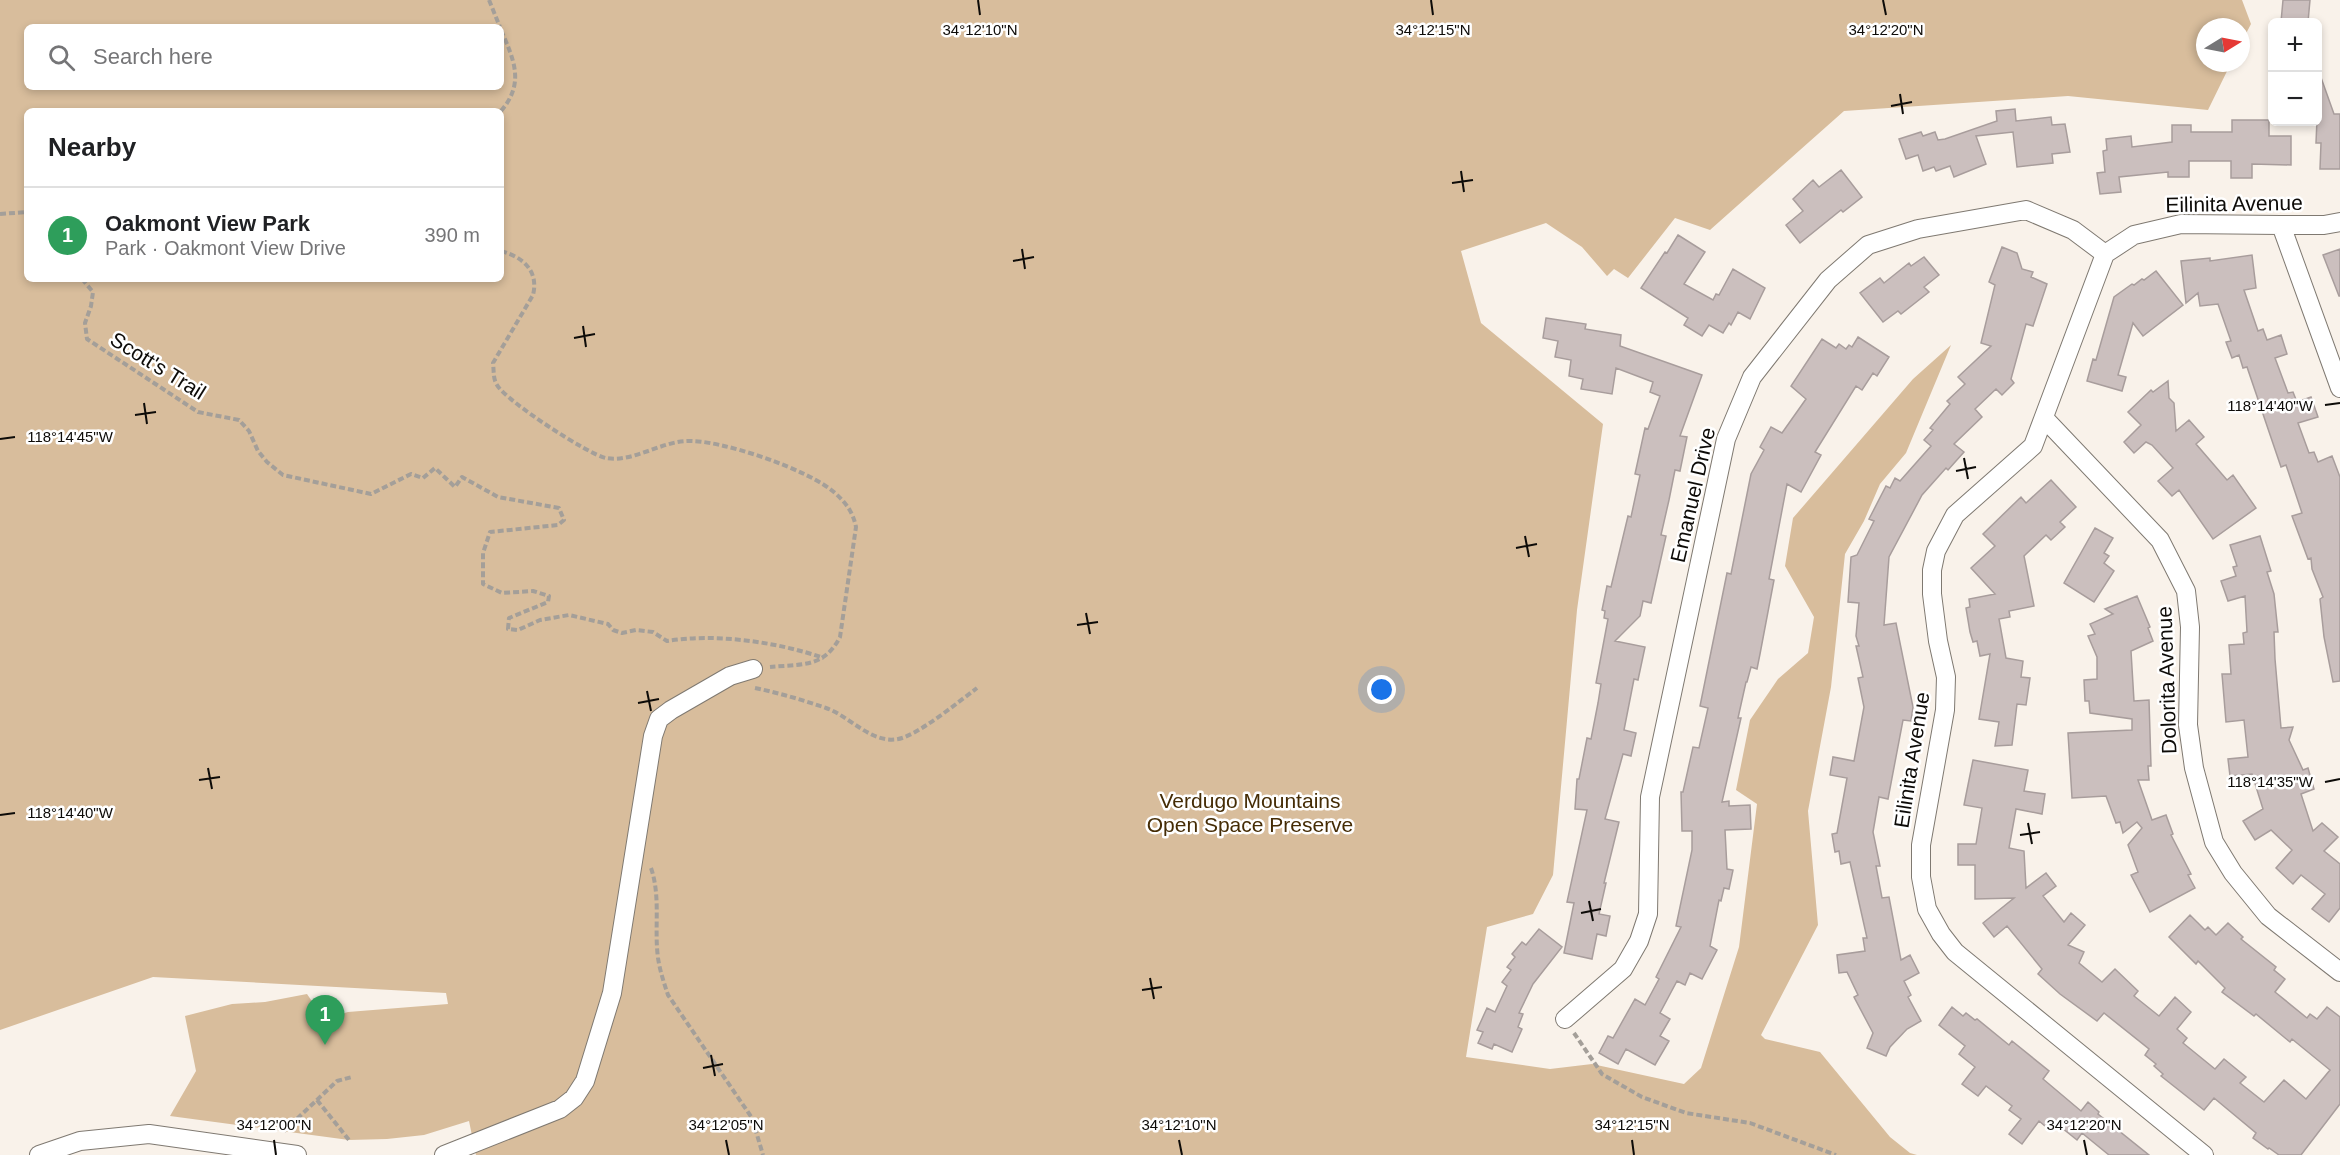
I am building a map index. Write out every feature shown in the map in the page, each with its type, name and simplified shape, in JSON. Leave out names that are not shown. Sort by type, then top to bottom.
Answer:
[{"type":"street","name":"Emanuel Drive","points":[[1565,1019],[1623,969],[1639,941],[1648,914],[1650,797],[1726,439],[1752,377],[1828,280],[1868,245],[1918,229],[2026,210],[2073,230],[2105,254]]},
{"type":"street","name":"Eilinita Avenue","points":[[2204,1155],[1955,952],[1941,934],[1927,909],[1921,877],[1922,845],[1941,741],[1946,677],[1938,642],[1932,594],[1932,570],[1936,551],[1955,515],[2033,446],[2105,254],[2134,235],[2181,224],[2325,225],[2340,222]]},
{"type":"street","points":[[2281,225],[2340,388]]},
{"type":"street","name":"Dolorita Avenue","points":[[2044,418],[2160,540],[2186,591],[2190,627],[2188,725],[2194,768],[2214,842],[2233,873],[2268,916],[2340,972]]},
{"type":"street","points":[[444,1155],[560,1109],[574,1098],[585,1081],[612,993],[653,736],[659,719],[730,676],[753,669]]},
{"type":"street","points":[[39,1155],[80,1141],[149,1134],[297,1155]]},
{"type":"path","points":[[489,0],[498,24]]},
{"type":"path","points":[[504,39],[516,71],[515,88],[504,108]]},
{"type":"path","points":[[0,214],[24,212]]},
{"type":"path","points":[[504,252],[518,257],[526,264],[536,284],[533,295],[494,363],[494,376],[498,387],[518,405],[592,454],[608,459],[621,458],[685,441],[708,442],[764,458],[810,478],[833,491],[854,515],[856,527],[843,619],[840,636],[833,650],[824,658],[809,663],[753,669]]},
{"type":"path","name":"Scott's Trail","points":[[85,282],[93,292],[85,323],[87,339],[198,412],[240,420],[249,431],[258,451],[283,475],[371,494],[411,474],[423,478],[435,468],[454,487],[462,477],[498,497],[559,508],[564,520],[558,525],[490,532],[483,553],[483,584],[502,593],[533,591],[549,596],[548,602],[509,618],[508,628],[518,630],[540,620],[569,615],[608,624],[613,630],[622,633],[636,630],[653,632],[666,641],[686,638],[755,641],[824,658]]},
{"type":"path","points":[[752,688],[779,693],[829,709],[867,732],[888,740],[904,737],[977,688]]},
{"type":"path","points":[[636,849],[652,869],[658,919],[658,957],[668,995],[752,1118],[763,1155]]},
{"type":"path","points":[[1565,1019],[1602,1074],[1642,1097],[1686,1113],[1750,1123],[1836,1155]]},
{"type":"path","points":[[284,1131],[337,1081],[352,1077]]},
{"type":"path","points":[[317,1100],[350,1140]]},
{"type":"green space","name":"Verdugo Mountains Open Space Preserve","points":[[0,0],[2242,0],[2249,18],[2196,18],[2196,72],[2227,72],[2208,110],[2068,96],[1844,111],[1710,230],[1675,218],[1628,278],[1614,269],[1607,276],[1582,247],[1546,223],[1461,251],[1481,323],[1603,424],[1577,610],[1553,875],[1533,914],[1487,927],[1466,1057],[1550,1069],[1592,1064],[1684,1084],[1701,1068],[1739,947],[1757,804],[1736,790],[1750,720],[1778,679],[1808,653],[1814,617],[1785,566],[1793,518],[1913,379],[1951,345],[1906,453],[1880,484],[1864,521],[1845,554],[1831,687],[1808,811],[1818,925],[1761,1035],[1765,1039],[1820,1052],[1890,1137],[1910,1153],[1917,1155],[476,1155],[469,1121],[424,1135],[349,1140],[170,1116],[196,1071],[185,1016],[232,1004],[265,1002],[307,994],[324,1019],[348,1012],[448,1004],[446,993],[153,977],[0,1030]]},
{"type":"building","points":[[2283,0],[2310,0],[2308,18],[2281,18]]},
{"type":"building","points":[[2322,80],[2334,114],[2340,114],[2340,169],[2320,169],[2321,143],[2316,143],[2317,126],[2322,126]]},
{"type":"building","points":[[2015,109],[2016,121],[2051,117],[2052,125],[2065,124],[2070,152],[2052,154],[2053,163],[2017,167],[2013,132],[1976,136],[1986,164],[1954,177],[1950,166],[1936,171],[1934,167],[1923,171],[1918,155],[1906,159],[1899,139],[1921,132],[1923,136],[1935,132],[1938,140],[1945,139],[1997,121],[1996,111]]},
{"type":"building","points":[[2232,120],[2268,120],[2269,136],[2291,136],[2291,165],[2252,164],[2252,178],[2231,178],[2231,161],[2189,161],[2189,177],[2168,177],[2168,172],[2119,177],[2121,192],[2100,194],[2097,173],[2105,172],[2103,151],[2107,150],[2106,139],[2131,136],[2132,147],[2172,142],[2172,125],[2191,125],[2191,132],[2232,132]]},
{"type":"building","points":[[1841,170],[1862,197],[1843,212],[1841,210],[1800,243],[1786,225],[1803,211],[1793,199],[1813,180],[1819,187]]},
{"type":"building","points":[[1678,235],[1705,252],[1684,284],[1713,300],[1716,294],[1719,295],[1733,269],[1765,288],[1750,319],[1738,312],[1731,325],[1729,323],[1723,333],[1709,325],[1702,336],[1684,325],[1688,318],[1641,288]]},
{"type":"building","points":[[2002,247],[2017,253],[2022,269],[2033,272],[2031,277],[2047,284],[2033,326],[2026,324],[2011,379],[2014,383],[2002,395],[1996,389],[1975,409],[1982,417],[1954,444],[1964,452],[1922,495],[1889,557],[1884,625],[1896,623],[1913,707],[1911,721],[1903,720],[1888,799],[1879,797],[1873,832],[1880,866],[1876,866],[1882,898],[1889,897],[1901,960],[1910,955],[1919,973],[1904,981],[1911,995],[1908,997],[1921,1021],[1907,1029],[1890,1047],[1886,1056],[1867,1048],[1873,1033],[1854,997],[1858,995],[1847,972],[1839,973],[1837,955],[1865,951],[1863,938],[1867,938],[1850,862],[1841,864],[1839,851],[1835,852],[1832,834],[1837,833],[1847,778],[1830,775],[1833,757],[1854,761],[1864,707],[1858,678],[1863,677],[1856,646],[1859,646],[1856,636],[1859,603],[1848,602],[1851,557],[1857,555],[1874,521],[1869,519],[1886,486],[1890,488],[1895,478],[1900,481],[1931,446],[1924,440],[1933,430],[1930,428],[1950,404],[1947,401],[1965,384],[1958,377],[1991,346],[1981,343],[1995,285],[1989,282]]},
{"type":"building","points":[[2340,249],[2340,296],[2339,296],[2323,255]]},
{"type":"building","points":[[2252,255],[2256,288],[2244,290],[2258,331],[2263,329],[2267,340],[2281,335],[2287,354],[2275,358],[2288,393],[2293,392],[2297,402],[2311,397],[2318,417],[2298,423],[2309,453],[2314,452],[2318,462],[2332,456],[2340,477],[2340,681],[2333,682],[2324,637],[2320,599],[2323,597],[2312,569],[2311,558],[2308,559],[2292,516],[2302,513],[2286,465],[2281,467],[2247,367],[2243,368],[2239,355],[2232,358],[2226,342],[2231,341],[2218,304],[2200,306],[2198,293],[2186,303],[2181,261],[2210,258],[2210,261]]},
{"type":"building","points":[[1924,257],[1939,275],[1924,287],[1929,292],[1901,314],[1898,311],[1883,322],[1860,293],[1880,278],[1884,283],[1909,263],[1911,266]]},
{"type":"building","points":[[2156,271],[2183,305],[2143,336],[2133,323],[2118,375],[2126,377],[2122,391],[2087,381],[2093,359],[2096,360],[2114,297]]},
{"type":"building","points":[[1546,318],[1586,324],[1585,329],[1621,335],[1620,346],[1702,375],[1680,436],[1687,437],[1680,471],[1675,470],[1661,535],[1666,536],[1651,603],[1643,601],[1640,616],[1615,641],[1645,647],[1638,680],[1634,679],[1624,730],[1636,733],[1631,756],[1623,754],[1605,819],[1619,822],[1599,914],[1610,916],[1606,936],[1597,934],[1592,959],[1564,953],[1574,903],[1567,902],[1587,810],[1575,809],[1577,779],[1579,779],[1587,738],[1591,739],[1601,684],[1596,683],[1608,619],[1604,618],[1605,611],[1602,610],[1607,586],[1611,587],[1628,516],[1631,517],[1640,475],[1635,474],[1645,428],[1648,429],[1660,396],[1650,392],[1653,382],[1616,368],[1612,394],[1581,389],[1583,379],[1569,376],[1571,360],[1555,357],[1558,341],[1543,338]]},
{"type":"building","points":[[1858,337],[1889,357],[1877,376],[1873,373],[1862,390],[1856,386],[1815,452],[1821,455],[1801,492],[1787,484],[1769,579],[1774,580],[1757,669],[1751,667],[1746,682],[1738,718],[1741,718],[1722,802],[1729,801],[1729,806],[1750,805],[1751,829],[1725,830],[1727,869],[1733,870],[1729,889],[1724,888],[1721,901],[1719,900],[1710,946],[1717,950],[1702,979],[1690,973],[1685,985],[1677,981],[1660,1013],[1670,1019],[1660,1036],[1669,1041],[1655,1065],[1626,1049],[1618,1064],[1599,1053],[1608,1036],[1613,1038],[1635,999],[1645,1005],[1659,979],[1656,977],[1681,927],[1676,926],[1692,850],[1692,831],[1682,831],[1681,792],[1683,792],[1693,747],[1699,748],[1708,708],[1700,706],[1727,573],[1731,574],[1751,474],[1764,450],[1760,447],[1771,427],[1782,433],[1806,399],[1791,386],[1822,339],[1836,348],[1839,344],[1846,349],[1849,345],[1852,347]]},
{"type":"building","points":[[2168,381],[2169,398],[2174,403],[2176,431],[2189,420],[2204,437],[2196,444],[2227,480],[2233,475],[2256,508],[2213,539],[2179,490],[2172,496],[2158,481],[2173,468],[2152,445],[2146,442],[2134,453],[2124,442],[2141,425],[2128,412],[2151,390],[2153,392]]},
{"type":"building","points":[[2051,480],[2076,507],[2060,522],[2065,527],[2051,540],[2046,535],[2024,556],[2034,606],[2009,611],[2010,617],[1999,619],[2006,658],[2023,661],[2021,677],[2030,678],[2026,705],[2017,704],[2012,745],[1995,746],[1999,722],[1979,719],[1990,654],[1980,656],[1977,641],[1973,642],[1970,632],[1966,608],[1970,607],[1969,599],[1995,594],[1971,568],[1995,546],[1983,534],[2021,497],[2026,503]]},
{"type":"building","points":[[2095,528],[2113,538],[2104,553],[2109,556],[2104,563],[2114,571],[2094,602],[2064,583]]},
{"type":"building","points":[[2260,536],[2271,571],[2267,572],[2274,594],[2278,632],[2274,632],[2275,659],[2281,728],[2293,727],[2289,740],[2303,770],[2308,768],[2314,789],[2301,794],[2313,831],[2322,823],[2338,837],[2324,851],[2340,864],[2340,908],[2329,922],[2312,909],[2325,894],[2301,875],[2293,884],[2276,868],[2292,850],[2271,830],[2255,840],[2243,821],[2263,809],[2252,774],[2230,776],[2228,759],[2248,757],[2244,720],[2226,722],[2222,674],[2231,674],[2229,645],[2244,644],[2243,633],[2247,632],[2245,596],[2228,601],[2221,581],[2236,576],[2233,567],[2237,566],[2230,545]]},
{"type":"building","points":[[2137,596],[2150,627],[2148,628],[2153,641],[2131,651],[2134,701],[2149,700],[2151,766],[2148,766],[2149,780],[2138,780],[2152,820],[2166,815],[2173,834],[2171,835],[2191,874],[2188,875],[2195,888],[2150,912],[2131,875],[2138,872],[2128,845],[2142,828],[2137,822],[2123,833],[2120,822],[2116,823],[2106,796],[2072,798],[2068,733],[2132,730],[2132,719],[2090,713],[2089,701],[2085,701],[2084,680],[2097,679],[2097,657],[2088,636],[2095,634],[2090,624],[2113,614],[2105,609]]},
{"type":"building","points":[[1973,760],[2028,770],[2024,791],[2045,794],[2042,814],[2016,809],[2009,848],[2024,851],[2026,888],[2046,873],[2056,886],[2043,896],[2064,922],[2071,913],[2085,925],[2068,945],[2084,952],[2079,963],[2102,982],[2115,969],[2138,991],[2134,996],[2159,1016],[2175,997],[2191,1012],[2177,1029],[2187,1038],[2183,1043],[2215,1069],[2224,1059],[2246,1077],[2240,1083],[2264,1102],[2284,1080],[2306,1099],[2330,1070],[2292,1039],[2290,1042],[2256,1014],[2254,1016],[2222,992],[2225,988],[2169,937],[2190,915],[2205,930],[2208,927],[2216,935],[2228,923],[2243,937],[2241,939],[2276,967],[2274,970],[2285,979],[2275,992],[2307,1018],[2310,1014],[2317,1019],[2327,1007],[2340,1017],[2340,1104],[2301,1155],[2279,1155],[2268,1149],[2253,1138],[2256,1133],[2214,1098],[2204,1110],[2161,1076],[2163,1074],[2154,1066],[2156,1064],[2145,1055],[2149,1049],[2104,1013],[2097,1021],[2060,994],[2038,974],[2042,969],[2007,926],[1994,937],[1983,923],[2014,898],[1975,899],[1975,865],[1958,865],[1958,844],[1976,844],[1982,808],[1964,805]]},
{"type":"building","points":[[1539,929],[1562,947],[1533,984],[1519,1013],[1523,1014],[1518,1027],[1522,1029],[1512,1052],[1494,1044],[1492,1049],[1478,1043],[1483,1032],[1477,1030],[1487,1008],[1495,1012],[1507,986],[1502,982],[1511,970],[1507,967],[1515,957],[1512,954],[1522,942],[1526,945]]},
{"type":"building","points":[[1952,1007],[1963,1016],[1966,1013],[1975,1020],[1977,1019],[2009,1045],[2012,1041],[2049,1071],[2043,1079],[2081,1111],[2088,1102],[2099,1112],[2098,1114],[2149,1155],[2109,1155],[2082,1133],[2077,1140],[2057,1124],[2051,1131],[2039,1121],[2022,1144],[2009,1134],[2021,1119],[2009,1110],[2012,1106],[1986,1086],[1978,1096],[1962,1084],[1975,1067],[1959,1054],[1965,1046],[1939,1025]]},
{"type":"place","name":"Oakmont View Park","points":[[325,1045]]}]
